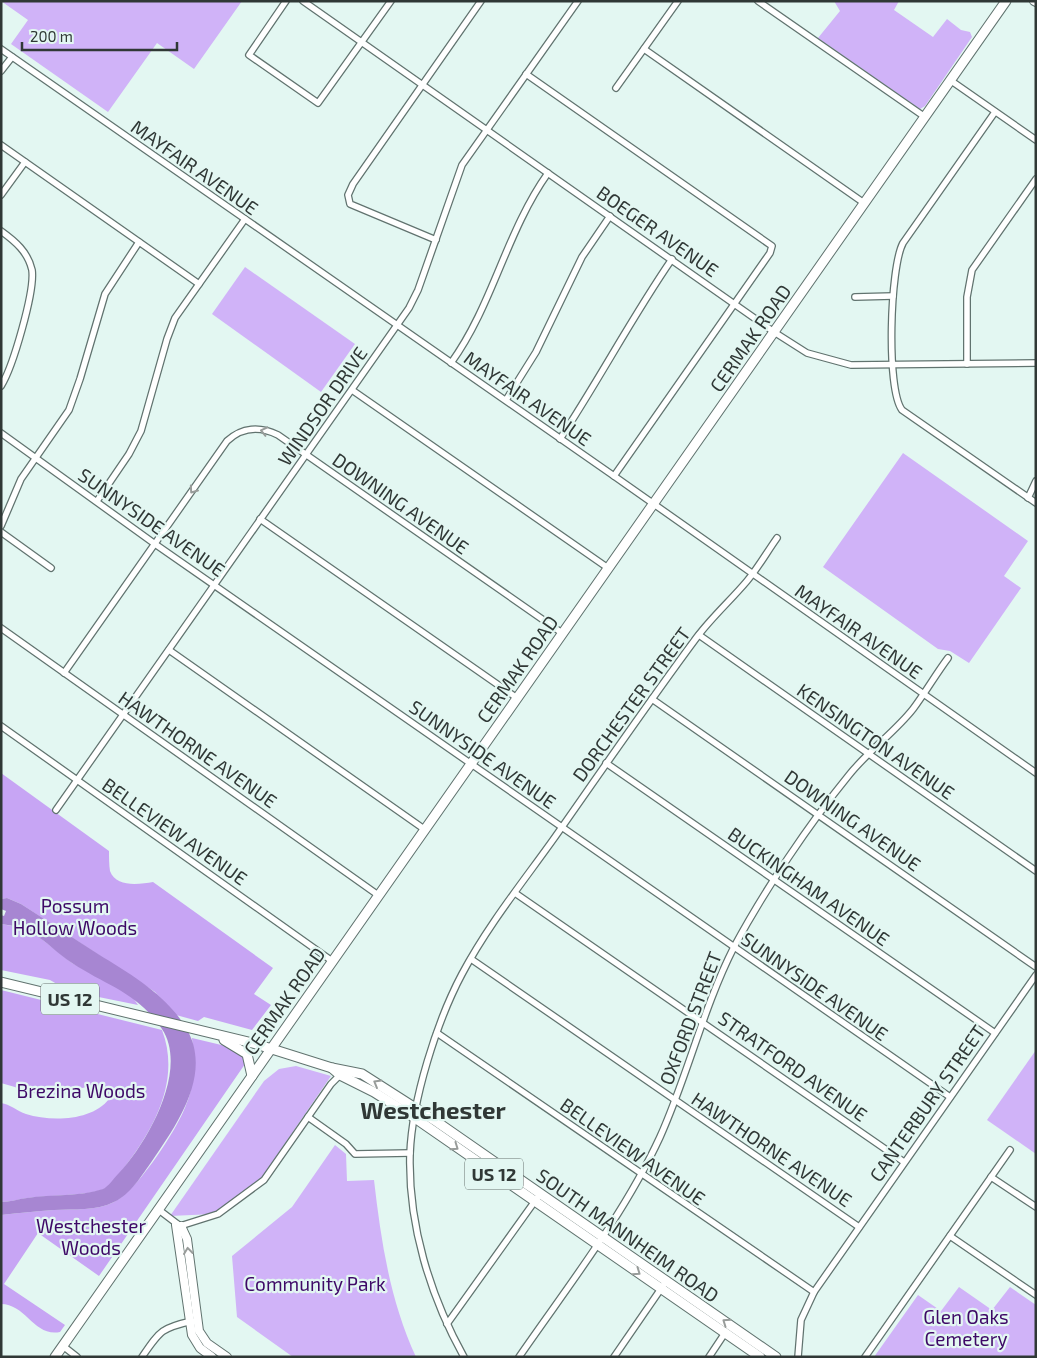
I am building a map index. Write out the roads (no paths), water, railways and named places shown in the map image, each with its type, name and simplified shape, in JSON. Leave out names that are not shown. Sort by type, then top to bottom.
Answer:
[{"type":"main road","name":"CERMAK ROAD","points":[[55,1357],[160,1210],[424,829],[1006,1]]},
{"type":"main road","name":"US 12","points":[[1,982],[271,1048]]},
{"type":"main road","points":[[206,1031],[236,1045],[247,1054],[252,1076]]},
{"type":"main road","name":"SOUTH MANNHEIM ROAD","points":[[271,1048],[335,1071],[374,1092],[416,1119],[760,1357]]},
{"type":"main road","name":"SOUTH MANNHEIM ROAD","points":[[335,1071],[362,1074],[417,1109],[776,1357]]},
{"type":"street","points":[[286,1],[249,55],[318,103],[391,1]]},
{"type":"street","name":"BOEGER AVENUE","points":[[303,1],[774,332],[807,353],[851,365],[1036,363]]},
{"type":"street","points":[[436,240],[362,210],[348,200],[353,184],[482,1]]},
{"type":"street","name":"WINDSOR DRIVE","points":[[56,810],[397,326],[417,294],[462,165],[578,1]]},
{"type":"street","points":[[616,88],[678,1]]},
{"type":"street","points":[[758,1],[925,117]]},
{"type":"street","points":[[644,48],[864,203]]},
{"type":"street","name":"MAYFAIR AVENUE","points":[[1,49],[506,400],[751,575],[1036,773]]},
{"type":"street","points":[[1,71],[12,57]]},
{"type":"street","points":[[526,74],[772,246],[770,253],[614,476]]},
{"type":"street","points":[[950,80],[1036,140]]},
{"type":"street","points":[[995,112],[903,243],[896,257],[892,296],[894,392],[902,410],[1036,503]]},
{"type":"street","points":[[1,145],[199,284]]},
{"type":"street","points":[[1,196],[25,162]]},
{"type":"street","points":[[451,362],[473,330],[520,217],[548,173]]},
{"type":"street","points":[[967,364],[967,290],[972,270],[1036,179]]},
{"type":"street","points":[[506,400],[536,352],[582,257],[610,216]]},
{"type":"street","points":[[96,501],[135,443],[148,410],[169,332],[178,313],[245,219]]},
{"type":"street","points":[[1,231],[12,238],[26,254],[32,277],[31,291],[12,363],[1,386]]},
{"type":"street","points":[[1,526],[15,490],[63,420],[71,405],[105,294],[139,242]]},
{"type":"street","points":[[560,439],[592,390],[648,294],[672,259]]},
{"type":"street","points":[[854,297],[892,296]]},
{"type":"street","points":[[352,390],[608,568]]},
{"type":"street","name":"DOWNING AVENUE","points":[[64,673],[221,450],[238,433],[260,429],[278,435],[562,633]]},
{"type":"street","name":"SUNNYSIDE AVENUE","points":[[1,433],[155,544],[950,1097]]},
{"type":"street","points":[[1028,498],[1036,481]]},
{"type":"street","points":[[260,520],[517,698]]},
{"type":"street","points":[[1,532],[51,568]]},
{"type":"street","name":"DORCHESTER STREET","points":[[464,1357],[447,1324],[437,1298],[422,1251],[413,1203],[410,1153],[417,1109],[437,1033],[453,992],[470,959],[515,893],[698,635],[751,575],[777,538]]},
{"type":"street","name":"HAWTHORNE AVENUE","points":[[1,628],[378,895]]},
{"type":"street","name":"KENSINGTON AVENUE","points":[[698,635],[1036,870]]},
{"type":"street","points":[[169,650],[424,829]]},
{"type":"street","name":"OXFORD STREET","points":[[519,1357],[597,1245],[660,1137],[702,1021],[734,948],[775,880],[819,814],[867,753],[908,713],[948,658]]},
{"type":"street","name":"DOWNING AVENUE","points":[[652,699],[1036,966]]},
{"type":"street","name":"BELLEVIEW AVENUE","points":[[1,726],[332,961]]},
{"type":"street","name":"BUCKINGHAM AVENUE","points":[[606,763],[995,1033]]},
{"type":"street","name":"STRATFORD AVENUE","points":[[515,893],[904,1162]]},
{"type":"street","name":"HAWTHORNE AVENUE","points":[[470,959],[859,1227]]},
{"type":"street","name":"CANTERBURY STREET","points":[[798,1357],[801,1320],[814,1292],[1036,975]]},
{"type":"street","name":"BELLEVIEW AVENUE","points":[[437,1033],[814,1292]]},
{"type":"street","points":[[178,1225],[218,1214],[264,1180],[331,1084],[335,1071]]},
{"type":"street","points":[[331,1084],[335,1071]]},
{"type":"street","points":[[308,1117],[346,1144],[355,1154],[410,1153]]},
{"type":"street","points":[[865,1357],[1010,1150]]},
{"type":"street","points":[[992,1177],[1036,1208]]},
{"type":"street","points":[[447,1324],[540,1194]]},
{"type":"street","points":[[160,1210],[178,1225],[196,1343],[212,1357]]},
{"type":"street","points":[[950,1236],[1036,1296]]},
{"type":"street","points":[[614,1357],[667,1280]]},
{"type":"street","points":[[142,1357],[159,1333],[171,1326],[193,1321]]},
{"type":"street","points":[[193,1321],[207,1343],[227,1357]]},
{"type":"street","points":[[709,1357],[725,1333]]},
{"type":"street","points":[[62,1346],[77,1357]]},
{"type":"district","name":"Westchester","points":[[433,1109]]},
{"type":"park label","name":"Possum Hollow Woods","points":[[75,916]]},
{"type":"park label","name":"Brezina Woods","points":[[81,1090]]},
{"type":"park label","name":"Westchester Woods","points":[[91,1236]]},
{"type":"park label","name":"Community Park","points":[[315,1283]]},
{"type":"park label","name":"Glen Oaks Cemetery","points":[[966,1327]]}]
